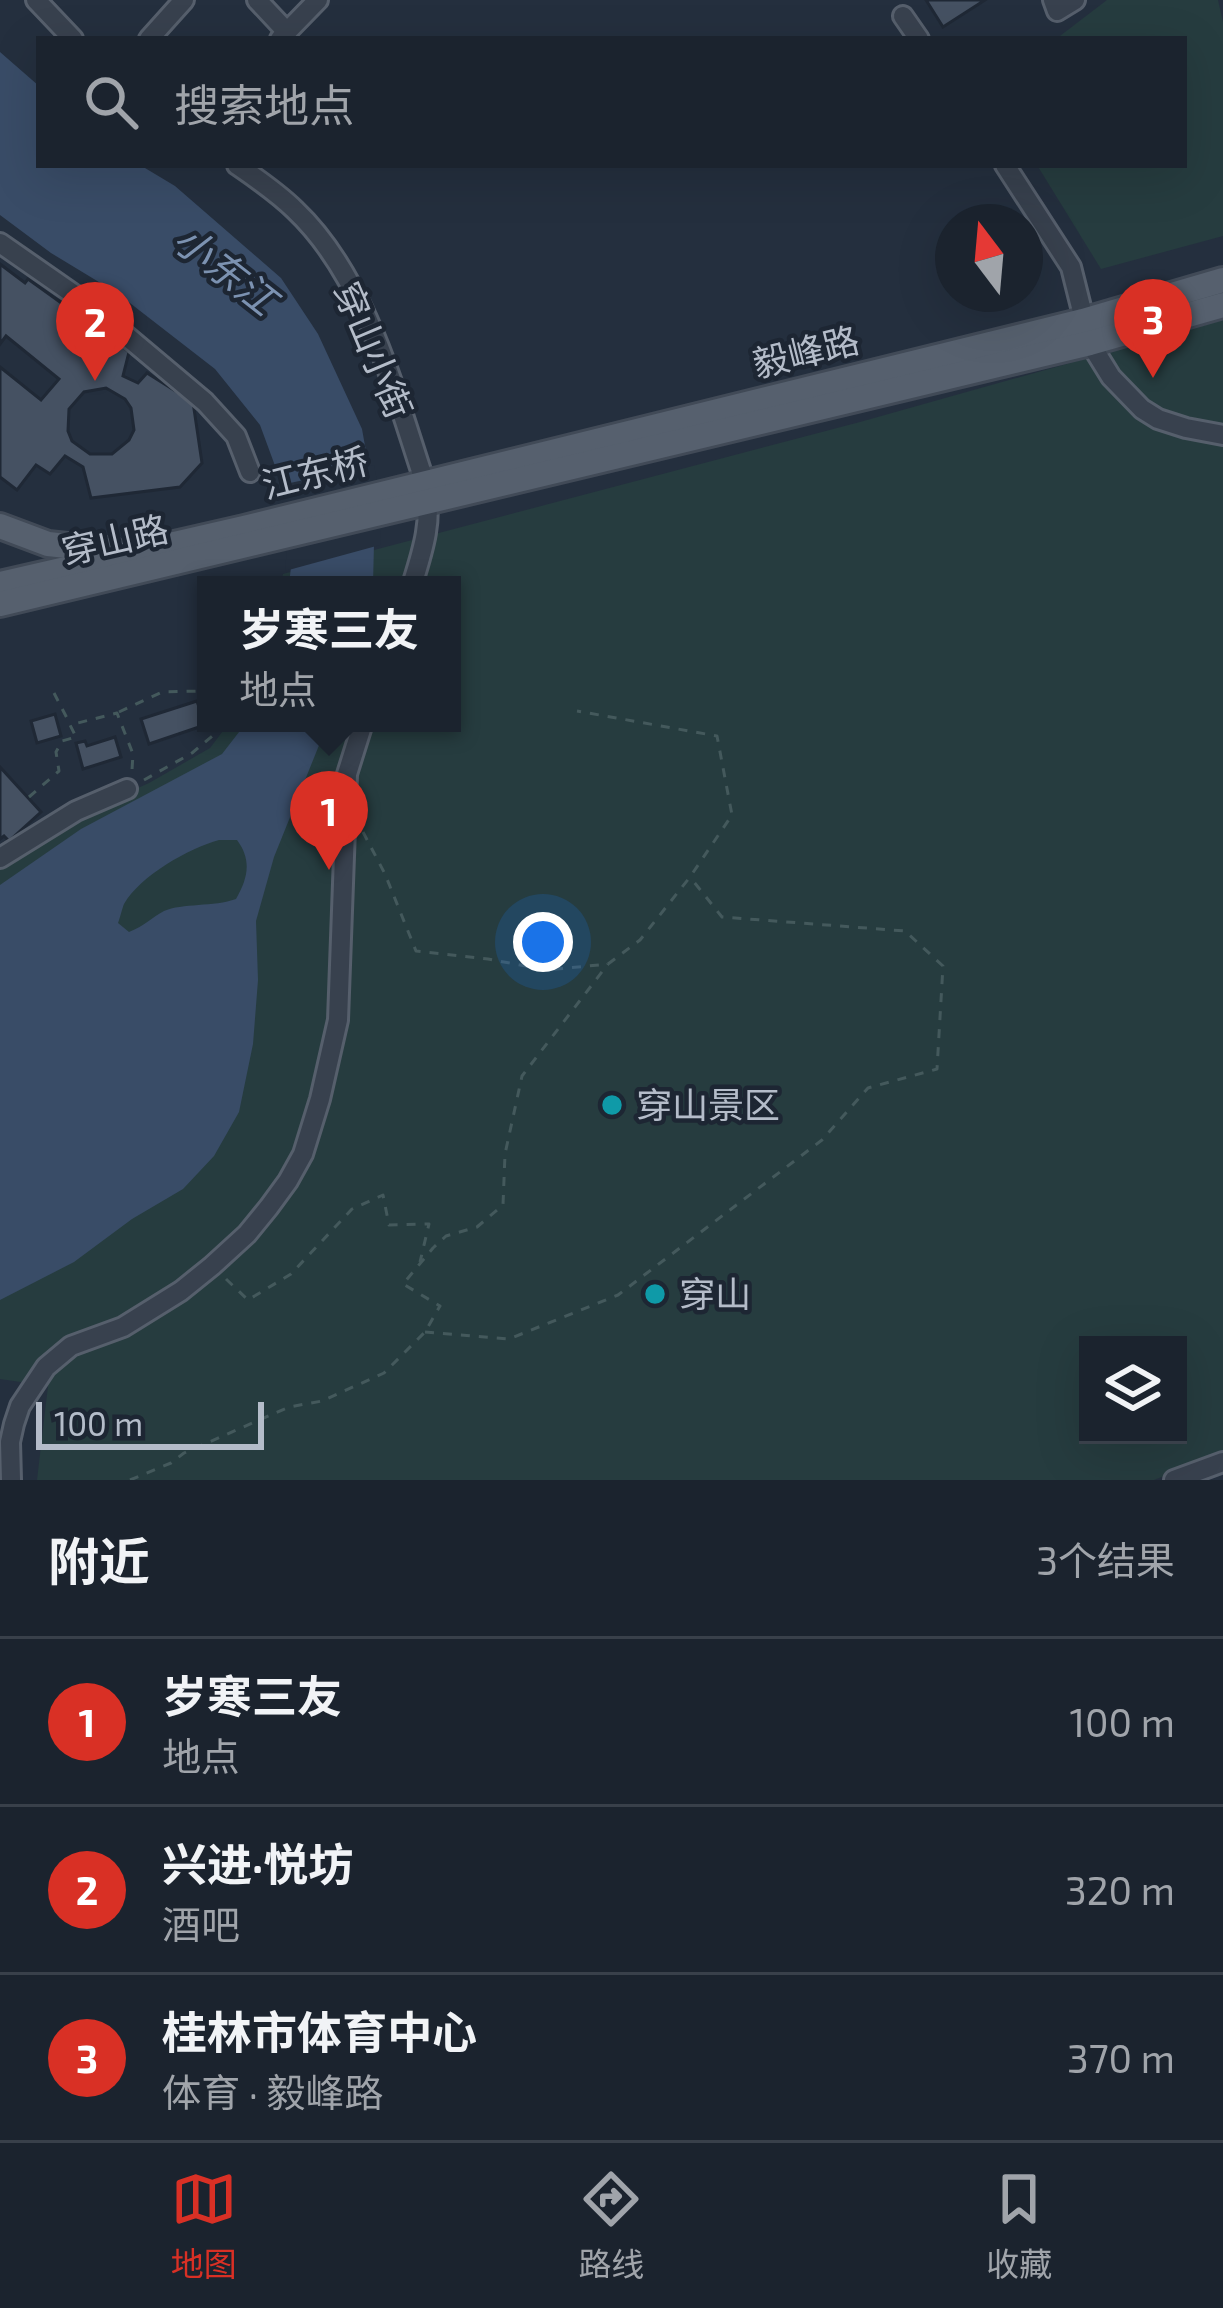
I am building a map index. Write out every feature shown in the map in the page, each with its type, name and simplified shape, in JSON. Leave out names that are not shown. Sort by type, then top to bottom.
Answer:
[{"type":"main road","name":"毅峰路","points":[[1086,332],[1223,280]]},
{"type":"main road","name":"毅峰路","points":[[416,495],[1086,332],[1223,305]]},
{"type":"main road","name":"江东桥","points":[[246,537],[416,495]]},
{"type":"main road","points":[[0,526],[48,544],[138,553]]},
{"type":"main road","name":"穿山路","points":[[0,584],[138,553],[246,537]]},
{"type":"main road","name":"穿山路","points":[[0,604],[246,537]]},
{"type":"street","points":[[36,0],[70,36]]},
{"type":"street","points":[[152,36],[184,0]]},
{"type":"street","points":[[257,0],[284,36],[318,0]]},
{"type":"street","points":[[1053,0],[1057,11],[1075,0]]},
{"type":"street","points":[[903,16],[917,36]]},
{"type":"street","name":"穿山小街","points":[[241,168],[297,211],[340,268],[374,334],[416,495]]},
{"type":"street","points":[[1007,168],[1071,267],[1086,332],[1111,377],[1158,419],[1223,435]]},
{"type":"street","points":[[0,243],[92,307],[205,402],[236,436],[250,472]]},
{"type":"street","points":[[415,576],[427,536],[416,495]]},
{"type":"street","points":[[11,1480],[14,1424],[46,1367],[71,1346],[123,1327],[212,1266],[247,1234],[303,1154],[338,1021],[347,774],[360,732]]},
{"type":"street","points":[[0,858],[76,812],[127,789]]},
{"type":"street","points":[[1174,1480],[1223,1462]]},
{"type":"path","points":[[70,725],[117,712],[162,692],[197,691]]},
{"type":"path","points":[[29,796],[59,771],[56,752],[62,741],[76,737],[54,693]]},
{"type":"path","points":[[130,1480],[289,1407],[322,1401],[384,1372],[425,1332],[440,1306],[403,1284],[446,1236],[477,1227],[503,1205],[505,1154],[522,1076],[608,964],[640,940],[690,878],[732,814],[717,736],[577,711]]},
{"type":"path","points":[[117,712],[133,754],[127,789]]},
{"type":"path","points":[[127,789],[192,753],[215,732]]},
{"type":"path","points":[[346,798],[385,874],[416,951],[547,970],[608,964]]},
{"type":"path","points":[[425,1332],[508,1339],[618,1294],[821,1140],[868,1088],[937,1069],[943,965],[904,931],[722,917],[690,878]]},
{"type":"path","points":[[212,1266],[248,1300],[291,1274],[352,1208],[383,1195],[389,1225],[429,1224],[420,1264]]},
{"type":"green space","points":[[1107,0],[1218,0],[1223,22],[1223,236],[1101,269],[1039,168],[1187,168],[1187,36],[1060,36]]},
{"type":"green space","name":"穿山景区","points":[[1223,320],[1223,1453],[1154,1480],[37,1480],[48,1386],[0,1379],[0,866],[75,816],[149,783],[210,748],[222,732],[461,732],[461,576],[283,576]]},
{"type":"water","name":"小东江","points":[[0,52],[36,83],[36,168],[145,168],[175,186],[281,278],[318,334],[362,429],[375,502],[373,576],[290,576],[293,548],[281,482],[260,425],[215,369],[117,293],[0,215]]},
{"type":"water","points":[[239,732],[324,732],[274,857],[256,921],[253,1044],[239,1112],[214,1156],[183,1189],[74,1262],[0,1300],[0,885],[81,829],[222,754]],"holes":[[[219,840],[237,840],[247,869],[236,899],[171,909],[129,932],[118,923],[131,894],[180,856]]]},
{"type":"pier","points":[[374,465],[381,502],[380,545],[285,571],[287,548],[276,486]]},
{"type":"building","points":[[926,0],[985,0],[943,27]]},
{"type":"building","points":[[0,264],[74,312],[77,307],[129,352],[123,376],[138,383],[147,373],[193,402],[202,463],[180,487],[91,498],[83,467],[65,456],[50,474],[36,465],[17,490],[0,477],[0,367],[41,400],[59,379],[6,336],[0,344]],"holes":[[[106,388],[125,399],[134,430],[112,454],[90,454],[72,441],[69,409],[84,392]]]},
{"type":"building","points":[[197,701],[197,728],[149,744],[141,719]]},
{"type":"building","points":[[55,714],[61,736],[37,743],[31,721]]},
{"type":"building","points":[[115,737],[121,757],[83,769],[76,743],[85,741],[87,746]]},
{"type":"building","points":[[0,767],[41,812],[9,841],[4,836],[0,839]]},
{"type":"place","name":"桂林市体育中心","points":[[1153,378]]},
{"type":"place","name":"兴进·悦坊","points":[[95,381]]},
{"type":"place","name":"岁寒三友","points":[[329,870]]},
{"type":"place","name":"穿山景区","points":[[612,1105]]},
{"type":"place","name":"穿山","points":[[655,1294]]}]
